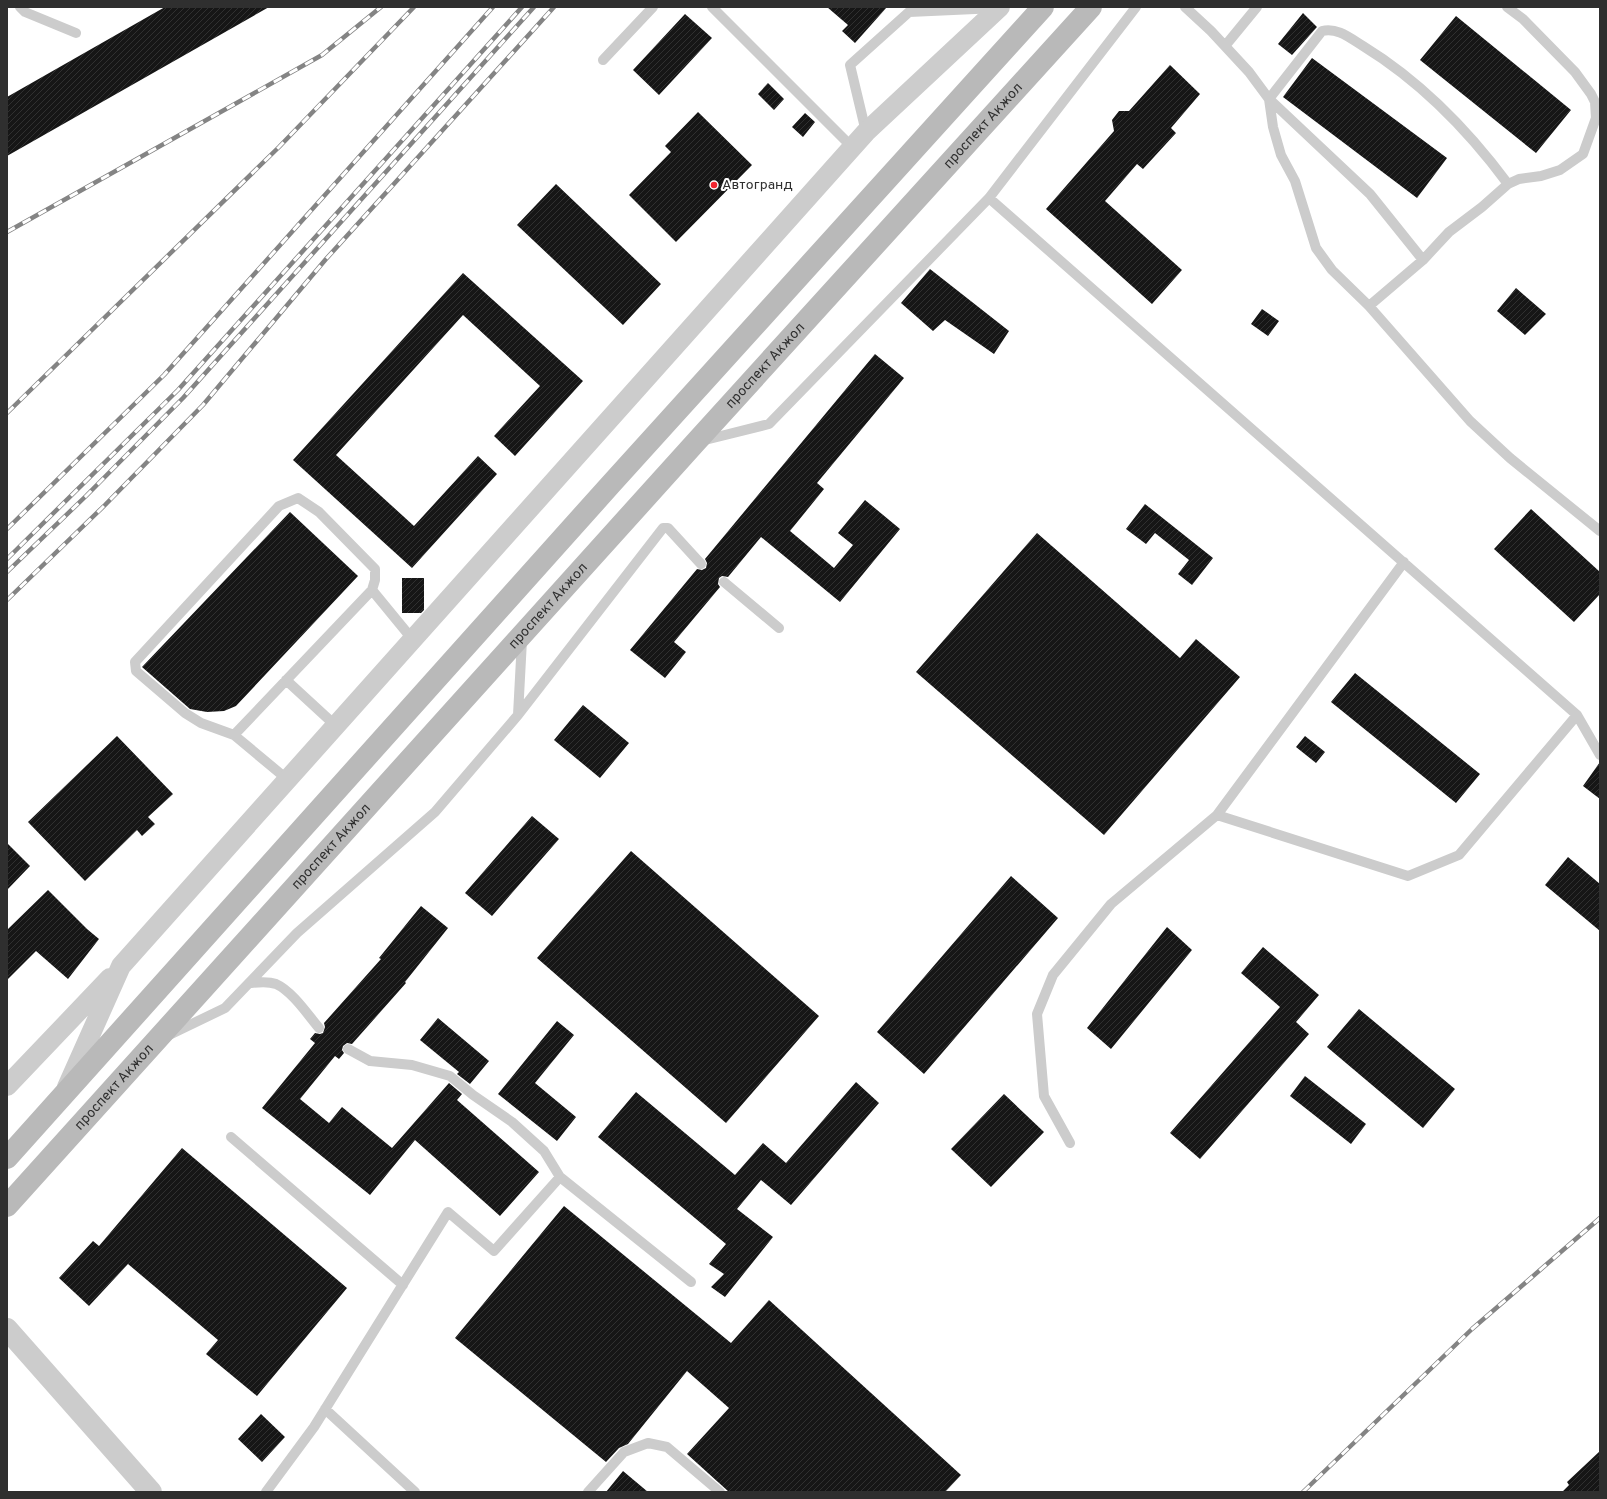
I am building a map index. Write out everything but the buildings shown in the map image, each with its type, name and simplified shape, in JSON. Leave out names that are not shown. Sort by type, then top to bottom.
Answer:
[{"type":"main road","points":[[7,1158],[611,484],[1043,7]]},
{"type":"main road","name":"проспект Акжол","points":[[7,1206],[522,634],[1091,7]]},
{"type":"main road","points":[[611,484],[638,506]]},
{"type":"street","points":[[7,1086],[121,966],[866,132],[999,7]]},
{"type":"street","points":[[61,1099],[121,966]]},
{"type":"street","points":[[8,1331],[151,1492]]},
{"type":"lane","points":[[20,7],[25,12],[76,33]]},
{"type":"lane","points":[[603,60],[653,7]]},
{"type":"lane","points":[[712,7],[852,148]]},
{"type":"lane","points":[[866,132],[850,65],[909,12],[999,7]]},
{"type":"lane","points":[[695,443],[769,424],[989,198],[1136,7]]},
{"type":"lane","points":[[1185,7],[1249,72],[1268,99],[1370,194],[1423,260]]},
{"type":"lane","points":[[1225,46],[1257,7]]},
{"type":"lane","points":[[1370,306],[1423,260],[1449,232],[1482,207],[1508,184],[1519,179],[1541,176],[1560,170],[1583,154],[1596,118],[1595,102],[1591,94],[1575,72],[1523,19],[1507,7]]},
{"type":"lane","points":[[1508,184],[1487,155],[1427,93],[1400,70],[1342,33],[1329,29],[1322,31],[1268,99],[1273,127],[1281,155],[1295,181],[1316,248],[1332,270],[1370,306],[1470,421],[1510,458],[1600,531]]},
{"type":"lane","points":[[989,198],[1577,715],[1600,755]]},
{"type":"lane","points":[[234,735],[372,590],[375,580],[375,569],[319,512],[298,498],[279,506],[135,662],[136,671],[184,713],[201,722],[234,735],[288,780]]},
{"type":"lane","points":[[155,1042],[225,1008],[251,983],[297,933],[435,812],[518,715],[662,528],[668,528],[701,564]]},
{"type":"lane","points":[[1070,1144],[1044,1096],[1037,1014],[1053,976],[1111,904],[1217,816],[1404,562]]},
{"type":"lane","points":[[724,582],[779,628]]},
{"type":"lane","points":[[372,590],[413,640]]},
{"type":"lane","points":[[518,715],[522,634]]},
{"type":"lane","points":[[286,680],[336,726]]},
{"type":"lane","points":[[1217,816],[1408,876],[1459,855],[1577,715]]},
{"type":"lane","points":[[251,983],[262,982],[276,984],[295,999],[319,1028]]},
{"type":"lane","points":[[348,1049],[370,1061],[412,1064],[450,1076],[473,1095],[512,1122],[544,1151],[560,1178],[691,1282]]},
{"type":"lane","points":[[231,1137],[403,1285]]},
{"type":"lane","points":[[266,1492],[325,1409],[448,1212],[494,1251],[560,1178]]},
{"type":"lane","points":[[325,1409],[415,1492]]},
{"type":"lane","points":[[588,1492],[624,1452],[648,1443],[667,1447],[720,1492]]},
{"type":"railway","points":[[7,232],[322,55],[381,7]]},
{"type":"railway","points":[[7,413],[279,147],[414,7]]},
{"type":"railway","points":[[7,529],[164,375],[493,7]]},
{"type":"railway","points":[[7,559],[178,390],[522,7]]},
{"type":"railway","points":[[7,572],[86,496],[183,398],[534,7]]},
{"type":"railway","points":[[7,600],[105,505],[203,405],[326,259],[554,7]]},
{"type":"railway","points":[[1303,1492],[1472,1329],[1600,1218]]},
{"type":"place","name":"Автогранд","points":[[714,185]]}]
